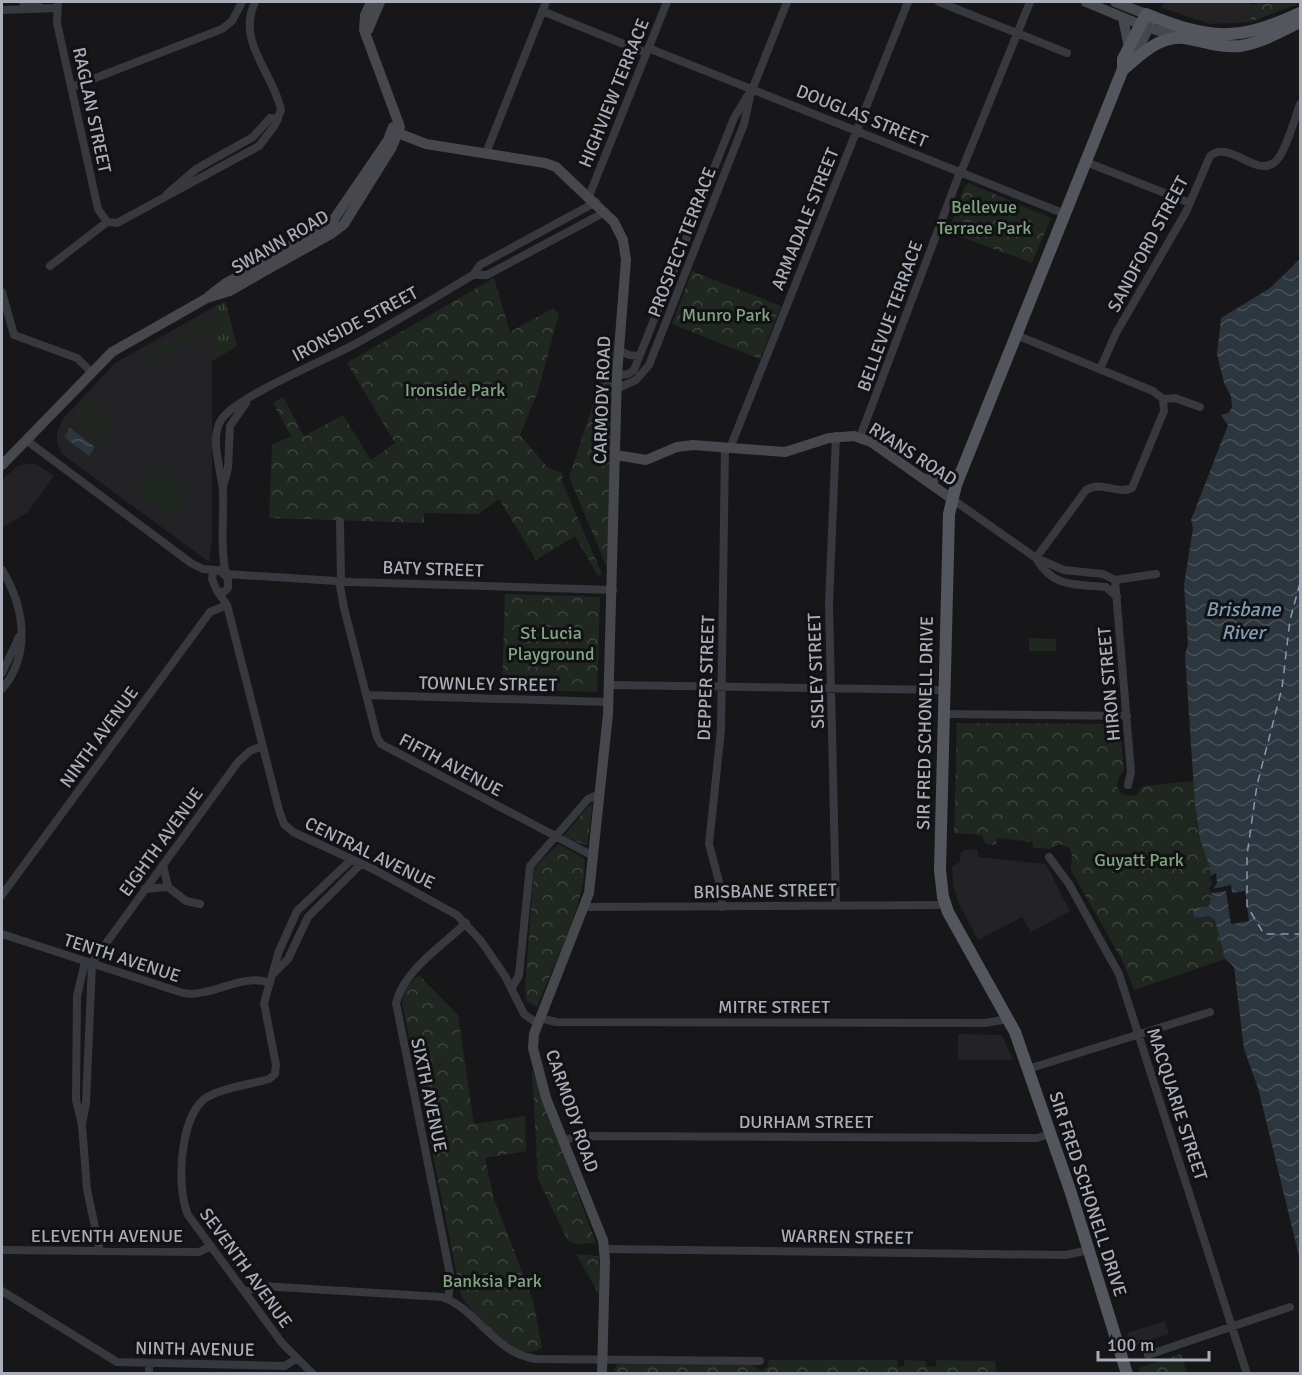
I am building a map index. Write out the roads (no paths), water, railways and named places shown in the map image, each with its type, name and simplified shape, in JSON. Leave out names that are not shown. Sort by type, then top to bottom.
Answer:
[{"type":"main road","points":[[1147,21],[1205,34],[1235,35],[1259,30],[1300,16]]},
{"type":"main road","points":[[1131,53],[1182,38],[1217,46],[1243,45],[1261,40],[1300,16]]},
{"type":"main road","name":"SIR FRED SCHONELL DRIVE","points":[[1127,1374],[1089,1250],[1028,1070],[1008,1019],[945,904],[940,870],[947,540],[952,499],[960,474],[1123,69],[1124,59],[1131,53],[1147,21]]},
{"type":"street","points":[[23,2],[42,8]]},
{"type":"street","points":[[72,87],[229,25],[242,2]]},
{"type":"street","points":[[50,266],[107,222],[122,221],[164,197],[196,169],[253,137],[270,118],[278,119],[281,112],[278,98],[250,37],[249,19],[255,2]]},
{"type":"street","points":[[371,2],[364,21],[369,42],[392,105],[395,136]]},
{"type":"street","points":[[369,42],[369,23],[380,2]]},
{"type":"street","points":[[486,153],[546,2]]},
{"type":"street","name":"HIGHVIEW TERRACE","points":[[592,199],[667,2]]},
{"type":"street","name":"PROSPECT TERRACE","points":[[617,375],[632,372],[734,118],[752,88],[787,2]]},
{"type":"street","name":"ARMADALE STREET","points":[[728,448],[908,2]]},
{"type":"street","points":[[939,2],[1067,54]]},
{"type":"street","name":"BELLEVUE TERRACE","points":[[860,437],[887,373],[908,305],[1030,2]]},
{"type":"street","points":[[1086,2],[1123,18],[1147,21]]},
{"type":"street","points":[[1114,2],[1182,38]]},
{"type":"street","points":[[2,10],[23,11],[57,5]]},
{"type":"street","name":"RAGLAN STREET","points":[[57,5],[57,23],[99,213],[107,222]]},
{"type":"street","name":"DOUGLAS STREET","points":[[542,11],[752,88],[1065,214]]},
{"type":"street","points":[[1123,18],[1131,53]]},
{"type":"street","name":"PROSPECT TERRACE","points":[[616,389],[638,378],[649,364],[745,120],[752,88]]},
{"type":"street","name":"SANDFORD STREET","points":[[1100,369],[1116,333],[1190,203],[1207,161],[1213,153],[1225,152],[1265,166],[1276,162],[1300,104]]},
{"type":"street","name":"CARMODY ROAD","points":[[395,136],[426,144],[553,166],[605,212],[620,231],[625,249],[616,389],[609,702],[593,856],[585,907],[533,1041],[533,1054],[562,1141],[599,1228],[604,1249],[602,1374]]},
{"type":"street","name":"SWANN ROAD","points":[[2,465],[118,348],[207,298],[226,283],[332,222],[395,136]]},
{"type":"street","points":[[1086,162],[1190,203]]},
{"type":"street","name":"IRONSIDE STREET","points":[[226,574],[223,547],[223,489],[218,459],[219,425],[229,411],[291,375],[372,335],[473,274],[480,265],[592,199]]},
{"type":"street","name":"IRONSIDE STREET","points":[[473,274],[487,275],[605,212]]},
{"type":"street","points":[[2,292],[14,335],[74,357],[93,373]]},
{"type":"street","points":[[1016,335],[1153,391],[1163,399],[1175,398],[1200,406]]},
{"type":"street","points":[[619,350],[628,355],[639,356]]},
{"type":"street","points":[[1036,558],[1086,490],[1096,485],[1123,491],[1132,488],[1164,411],[1163,399]]},
{"type":"street","name":"RYANS ROAD","points":[[616,455],[646,460],[683,446],[785,452],[836,436],[860,437],[1036,558],[1065,571],[1105,575],[1116,580],[1156,574]]},
{"type":"street","name":"SISLEY STREET","points":[[836,436],[829,604],[836,905]]},
{"type":"street","name":"CENTRAL AVENUE","points":[[26,440],[191,563],[213,582],[226,605],[279,810],[286,826],[448,909],[466,923],[481,941],[512,988],[524,1014],[539,1021]]},
{"type":"street","name":"DEPPER STREET","points":[[722,907],[721,889],[709,844],[721,730],[728,448]]},
{"type":"street","points":[[924,479],[960,474]]},
{"type":"street","name":"FIFTH AVENUE","points":[[340,522],[340,581],[377,737],[381,744],[593,856]]},
{"type":"street","name":"IRONSIDE STREET","points":[[217,570],[223,547]]},
{"type":"street","name":"RYANS ROAD","points":[[1036,558],[1043,569],[1063,583],[1105,586],[1117,597]]},
{"type":"street","name":"CENTRAL AVENUE","points":[[191,563],[203,569],[217,570],[226,574],[228,587],[226,605]]},
{"type":"street","points":[[2,570],[13,591],[22,627],[21,658],[2,690]]},
{"type":"street","points":[[213,582],[212,575],[217,570]]},
{"type":"street","name":"BATY STREET","points":[[226,574],[340,581],[613,590]]},
{"type":"street","name":"BATY STREET","points":[[228,587],[236,580],[252,577]]},
{"type":"street","name":"HIRON STREET","points":[[1116,580],[1132,774],[1128,785]]},
{"type":"street","points":[[217,591],[225,592],[228,587]]},
{"type":"street","name":"NINTH AVENUE","points":[[2,894],[210,612],[226,605]]},
{"type":"street","points":[[2,673],[12,655],[22,627]]},
{"type":"street","points":[[609,685],[945,690]]},
{"type":"street","name":"TOWNLEY STREET","points":[[367,695],[609,702]]},
{"type":"street","points":[[945,714],[1127,716]]},
{"type":"street","name":"EIGHTH AVENUE","points":[[89,963],[238,762],[249,752],[262,747]]},
{"type":"street","points":[[512,988],[519,975],[530,866],[588,799],[600,794]]},
{"type":"street","name":"MACQUARIE STREET","points":[[1049,857],[1069,884],[1119,974],[1247,1374]]},
{"type":"street","name":"SEVENTH AVENUE","points":[[313,1374],[284,1346],[186,1210],[182,1146],[204,1100],[267,1080],[275,1074],[276,1065],[264,1004],[279,951],[295,914],[351,860]]},
{"type":"street","name":"SEVENTH AVENUE","points":[[273,974],[288,959],[308,917],[361,864]]},
{"type":"street","points":[[163,865],[168,887],[186,901],[200,904]]},
{"type":"street","points":[[145,889],[168,887]]},
{"type":"street","name":"BRISBANE STREET","points":[[585,907],[945,904]]},
{"type":"street","name":"SIXTH AVENUE","points":[[448,1299],[451,1280],[396,1003],[399,989],[408,978],[466,923]]},
{"type":"street","name":"TENTH AVENUE","points":[[2,934],[189,994],[204,993],[255,979],[270,983]]},
{"type":"street","points":[[89,963],[87,1103],[82,1125],[87,1189],[100,1251]]},
{"type":"street","points":[[1028,1070],[1210,1012]]},
{"type":"street","name":"MITRE STREET","points":[[539,1021],[954,1023],[994,1022],[1008,1019]]},
{"type":"street","name":"DURHAM STREET","points":[[562,1141],[579,1136],[1037,1138],[1050,1134]]},
{"type":"street","name":"ELEVENTH AVENUE","points":[[2,1250],[201,1252],[211,1246]]},
{"type":"street","name":"WARREN STREET","points":[[604,1249],[1066,1255],[1089,1250]]},
{"type":"street","points":[[245,1292],[262,1286],[425,1294],[448,1299],[516,1354],[536,1359],[760,1361]]},
{"type":"street","name":"NINTH AVENUE","points":[[2,1291],[115,1361],[149,1364],[285,1366],[297,1358]]},
{"type":"street","points":[[1148,1355],[1290,1307]]},
{"type":"street","points":[[149,1364],[149,1374]]},
{"type":"water","name":"Brisbane River","points":[[1300,259],[1300,1260],[1258,1088],[1244,1049],[1234,967],[1225,959],[1215,920],[1209,916],[1194,918],[1193,909],[1209,906],[1212,893],[1210,868],[1200,839],[1195,804],[1185,655],[1188,644],[1184,585],[1193,528],[1191,520],[1228,425],[1221,415],[1228,413],[1232,408],[1231,396],[1224,383],[1217,354],[1221,318],[1270,288]]},
{"type":"water","points":[[70,428],[95,447],[89,456],[64,437]]},
{"type":"park label","name":"Bellevue Terrace Park","points":[[984,217]]},
{"type":"park label","name":"Munro Park","points":[[726,315]]},
{"type":"park label","name":"Ironside Park","points":[[455,390]]},
{"type":"park label","name":"St Lucia Playground","points":[[551,643]]},
{"type":"park label","name":"Guyatt Park","points":[[1139,860]]},
{"type":"park label","name":"Banksia Park","points":[[492,1281]]}]
